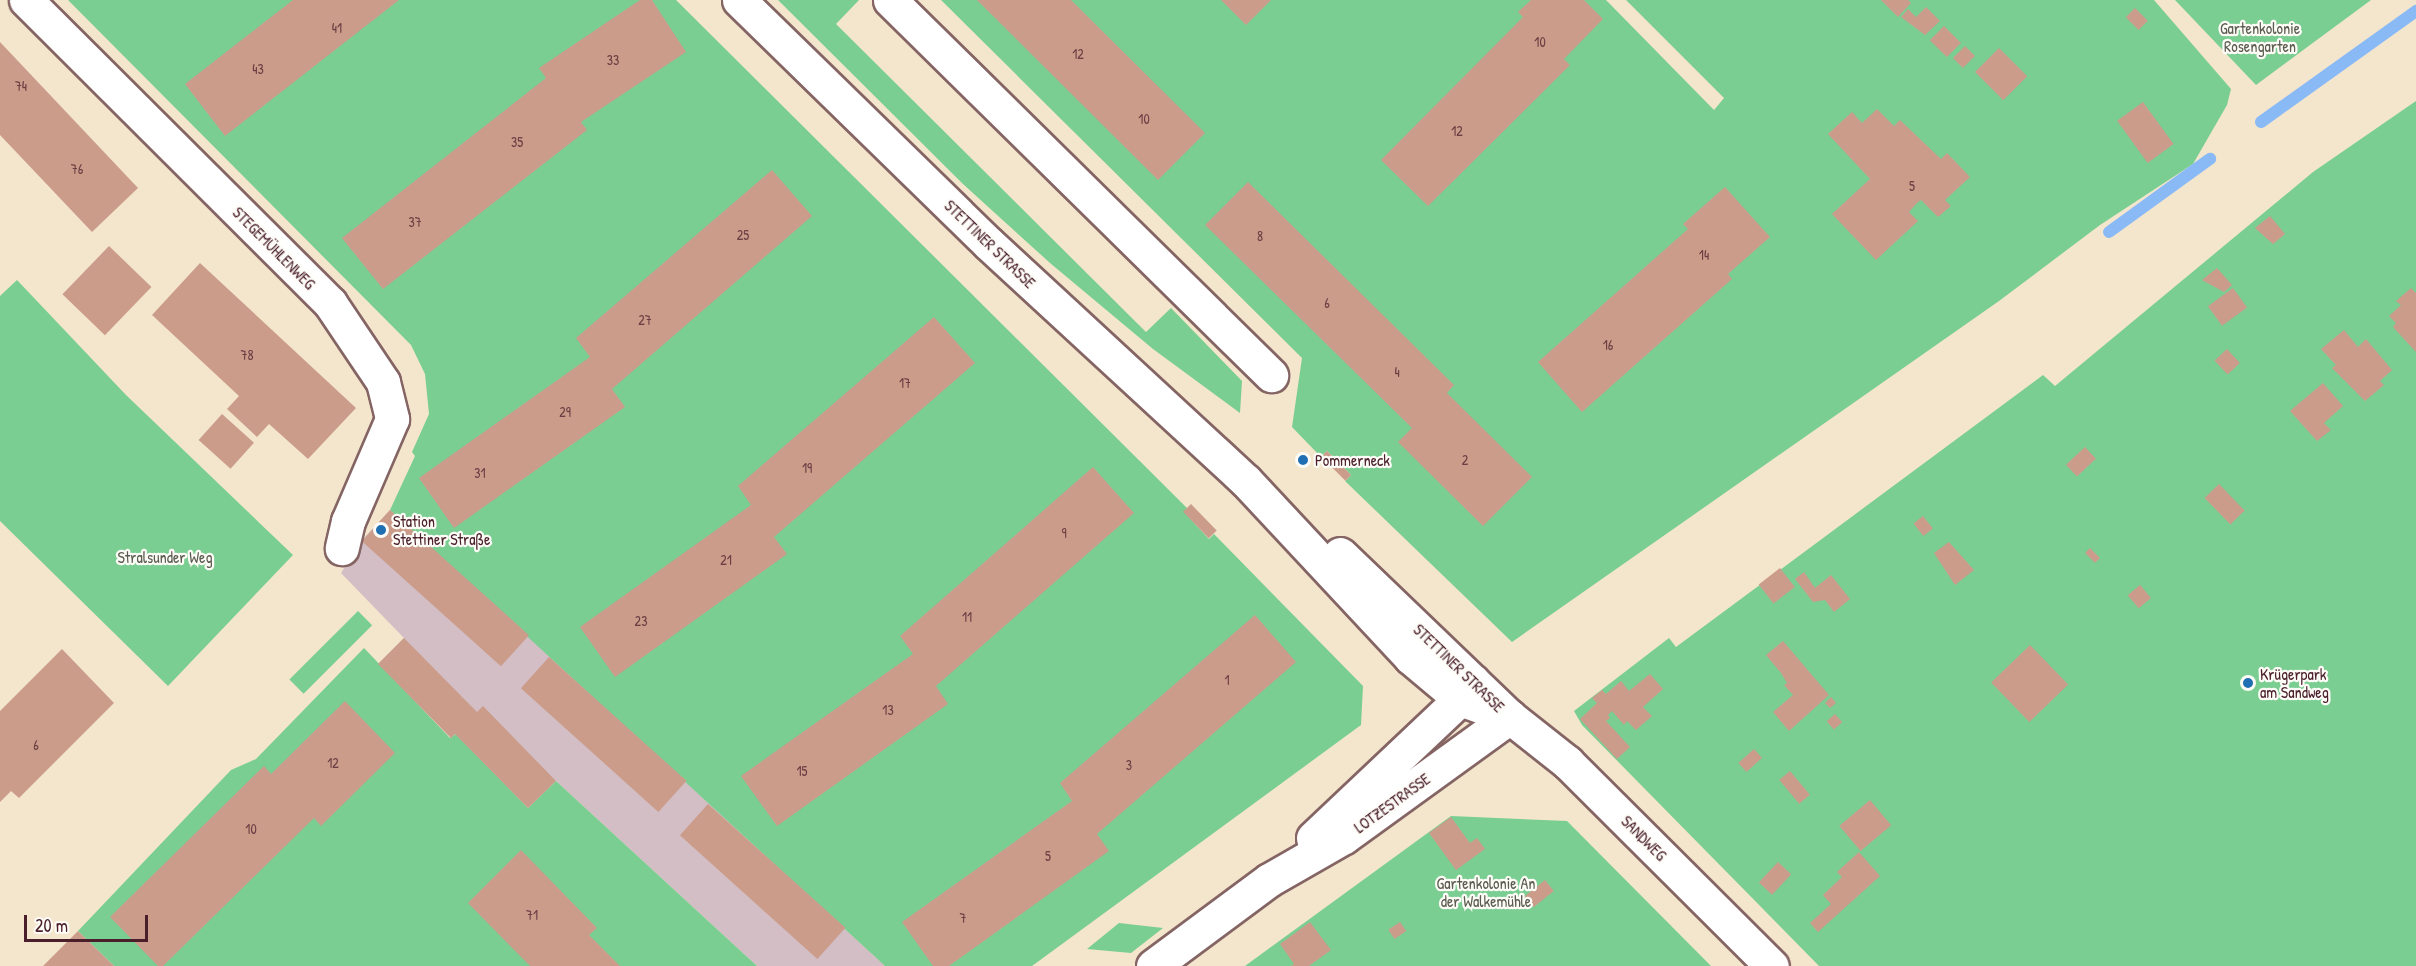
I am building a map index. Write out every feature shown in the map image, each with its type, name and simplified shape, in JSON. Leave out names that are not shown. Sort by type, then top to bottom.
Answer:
[{"type":"street","name":"STEGEMÜHLENWEG","points":[[26,0],[330,303],[383,382],[392,419],[348,521],[342,548]]},
{"type":"street","name":"STETTINER STRASSE","points":[[739,0],[988,243],[1246,481],[1282,500],[1466,690],[1510,717]]},
{"type":"street","points":[[890,0],[1271,375]]},
{"type":"street","name":"LOTZESTRASSE","points":[[1269,880],[1466,690]]},
{"type":"street","name":"LOTZESTRASSE","points":[[1153,966],[1269,880],[1344,837],[1510,717]]},
{"type":"street","name":"SANDWEG","points":[[1510,717],[1567,762],[1772,966]]},
{"type":"shaded area","points":[[390,510],[885,966],[757,966],[556,781],[528,808],[455,734],[451,738],[378,664],[404,638],[341,573],[361,541]]},
{"type":"green space","points":[[68,0],[676,0],[1187,508],[1184,512],[1209,539],[1214,534],[1363,686],[1361,725],[1032,966],[885,966],[390,510],[415,456],[412,452],[429,414],[425,374],[411,345]]},
{"type":"green space","points":[[778,0],[859,0],[836,24],[1146,332],[1171,308],[1242,381],[1240,413],[1153,349],[1050,263],[963,184]]},
{"type":"green space","points":[[941,0],[1606,0],[1714,110],[1724,98],[1626,0],[2154,0],[2231,89],[2227,105],[2193,164],[2100,225],[1999,301],[1512,642],[1345,481],[1351,475],[1327,451],[1321,457],[1292,427],[1302,358]]},
{"type":"green space","name":"Gartenkolonie Rosengarten","points":[[2175,0],[2371,0],[2256,85]]},
{"type":"green space","points":[[2416,101],[2416,966],[1819,966],[1582,725],[1574,711],[1669,638],[1676,647],[2043,375],[2055,386],[2313,172]]},
{"type":"green space","name":"Stralsunder Weg","points":[[17,280],[126,395],[293,555],[168,686],[0,521],[0,296]]},
{"type":"green space","points":[[358,611],[372,625],[304,694],[289,680]]},
{"type":"green space","points":[[364,648],[450,738],[456,734],[528,808],[556,781],[757,966],[114,966],[78,931],[231,770],[256,759]]},
{"type":"green space","name":"Gartenkolonie An der Walkemühle","points":[[1451,816],[1567,821],[1711,966],[1245,966]]},
{"type":"green space","points":[[1119,923],[1163,928],[1131,953],[1087,949]]},
{"type":"building","points":[[293,0],[399,0],[225,136],[185,84]]},
{"type":"building","points":[[640,0],[652,0],[686,52],[581,122],[587,130],[383,289],[342,238],[546,78],[539,68]]},
{"type":"building","points":[[977,0],[1071,0],[1205,133],[1158,180]]},
{"type":"building","points":[[1221,0],[1271,0],[1246,25]]},
{"type":"building","points":[[1531,0],[1584,0],[1603,19],[1564,59],[1570,65],[1428,206],[1381,160],[1523,17],[1518,12]]},
{"type":"building","points":[[1881,0],[1908,0],[1911,3],[1898,17]]},
{"type":"building","points":[[1926,7],[1940,21],[1925,35],[1901,17],[1908,9],[1916,17]]},
{"type":"building","points":[[2135,8],[2148,21],[2139,30],[2126,17]]},
{"type":"building","points":[[1944,26],[1961,43],[1947,57],[1930,40]]},
{"type":"building","points":[[0,42],[138,188],[92,232],[0,135]]},
{"type":"building","points":[[1965,46],[1975,56],[1963,68],[1953,58]]},
{"type":"building","points":[[1999,48],[2027,76],[2003,100],[1975,72]]},
{"type":"building","points":[[2143,102],[2174,144],[2148,163],[2117,121]]},
{"type":"building","points":[[1877,109],[1894,126],[1900,120],[1941,159],[1947,153],[1970,177],[1945,200],[1951,206],[1938,217],[1921,200],[1917,203],[1909,212],[1918,221],[1876,260],[1832,214],[1870,179],[1828,134],[1852,112],[1862,123]]},
{"type":"building","points":[[772,170],[812,216],[612,389],[625,407],[454,528],[419,478],[590,357],[576,338]]},
{"type":"building","points":[[1248,182],[1454,385],[1447,393],[1532,477],[1483,526],[1398,442],[1412,428],[1205,225]]},
{"type":"building","points":[[1725,187],[1770,237],[1728,274],[1732,279],[1582,412],[1538,362],[1688,229],[1683,224]]},
{"type":"building","points":[[2270,216],[2285,234],[2273,244],[2255,228]]},
{"type":"building","points":[[109,246],[151,287],[105,335],[62,294]]},
{"type":"building","points":[[200,263],[356,408],[308,459],[269,424],[257,437],[227,409],[239,396],[152,315]]},
{"type":"building","points":[[2217,268],[2232,285],[2224,292],[2202,280]]},
{"type":"building","points":[[2233,288],[2247,307],[2222,326],[2208,306]]},
{"type":"building","points":[[2411,288],[2416,293],[2416,352],[2393,327],[2396,323],[2389,316],[2401,305],[2396,301]]},
{"type":"building","points":[[934,317],[975,363],[774,537],[787,554],[615,677],[580,627],[751,505],[738,486]]},
{"type":"building","points":[[2344,330],[2358,347],[2366,339],[2392,370],[2380,381],[2384,385],[2365,401],[2332,368],[2336,365],[2321,349]]},
{"type":"building","points":[[2227,349],[2240,363],[2228,374],[2215,361]]},
{"type":"building","points":[[2323,383],[2343,406],[2324,423],[2331,430],[2317,441],[2290,411]]},
{"type":"building","points":[[222,414],[254,443],[231,469],[199,440]]},
{"type":"building","points":[[2085,447],[2096,459],[2077,476],[2066,465]]},
{"type":"building","points":[[1327,451],[1351,475],[1345,481],[1321,457]]},
{"type":"building","points":[[1093,467],[1134,513],[936,686],[948,704],[777,826],[741,776],[913,654],[900,636]]},
{"type":"building","points":[[2219,484],[2245,511],[2230,525],[2205,498]]},
{"type":"building","points":[[1191,504],[1217,531],[1209,538],[1183,512]]},
{"type":"building","points":[[390,510],[529,635],[501,666],[362,541]]},
{"type":"building","points":[[1923,516],[1933,529],[1923,536],[1914,523]]},
{"type":"building","points":[[1949,542],[1974,570],[1955,585],[1934,553]]},
{"type":"building","points":[[2090,548],[2100,558],[2095,563],[2085,553]]},
{"type":"building","points":[[1780,568],[1795,587],[1773,604],[1759,585]]},
{"type":"building","points":[[1804,572],[1815,588],[1831,575],[1850,599],[1834,612],[1825,600],[1813,602],[1795,579]]},
{"type":"building","points":[[2140,585],[2151,598],[2139,608],[2128,595]]},
{"type":"building","points":[[1255,615],[1296,662],[1097,834],[1109,851],[949,966],[933,966],[902,922],[1072,801],[1060,783]]},
{"type":"building","points":[[404,638],[477,712],[483,706],[556,781],[528,808],[455,734],[451,738],[378,664]]},
{"type":"building","points":[[1783,641],[1829,695],[1789,731],[1773,712],[1793,695],[1784,685],[1787,683],[1781,673],[1766,655]]},
{"type":"building","points":[[2030,645],[2068,685],[2029,722],[1991,683]]},
{"type":"building","points":[[62,649],[114,703],[19,798],[11,791],[0,802],[0,711]]},
{"type":"building","points":[[549,657],[686,781],[658,812],[521,688]]},
{"type":"building","points":[[1650,674],[1663,689],[1643,707],[1652,716],[1636,730],[1627,721],[1624,725],[1612,711],[1608,715],[1610,718],[1606,721],[1630,747],[1617,759],[1580,719],[1597,703],[1592,698],[1602,690],[1606,694],[1621,681],[1629,691]]},
{"type":"building","points":[[1831,697],[1836,703],[1830,708],[1825,703]]},
{"type":"building","points":[[345,701],[395,753],[321,826],[314,818],[163,966],[158,966],[110,917],[264,766],[271,774]]},
{"type":"building","points":[[1835,714],[1842,722],[1834,730],[1827,721]]},
{"type":"building","points":[[1754,749],[1762,758],[1746,772],[1738,763]]},
{"type":"building","points":[[1790,771],[1810,795],[1799,804],[1779,780]]},
{"type":"building","points":[[1870,800],[1891,825],[1861,851],[1839,826]]},
{"type":"building","points":[[708,804],[845,928],[817,959],[680,835]]},
{"type":"building","points":[[1451,817],[1470,843],[1477,838],[1485,849],[1456,870],[1429,833]]},
{"type":"building","points":[[521,850],[597,928],[589,935],[620,966],[530,966],[468,903]]},
{"type":"building","points":[[1859,852],[1880,876],[1818,932],[1810,923],[1831,904],[1823,895],[1842,877],[1837,872]]},
{"type":"building","points":[[1778,862],[1791,874],[1772,895],[1759,882]]},
{"type":"building","points":[[1545,880],[1554,891],[1534,907],[1525,896]]},
{"type":"building","points":[[1310,922],[1331,950],[1309,966],[1291,966],[1294,964],[1280,944]]},
{"type":"building","points":[[1400,922],[1406,931],[1395,939],[1388,930]]},
{"type":"building","points":[[78,931],[114,966],[43,966]]},
{"type":"waterway","points":[[2261,122],[2416,11]]},
{"type":"waterway","points":[[2109,232],[2210,159]]},
{"type":"place","name":"Pommerneck","points":[[1303,460]]},
{"type":"place","name":"Station Stettiner Straße","points":[[381,530]]},
{"type":"place","name":"Krügerpark am Sandweg","points":[[2248,683]]}]
